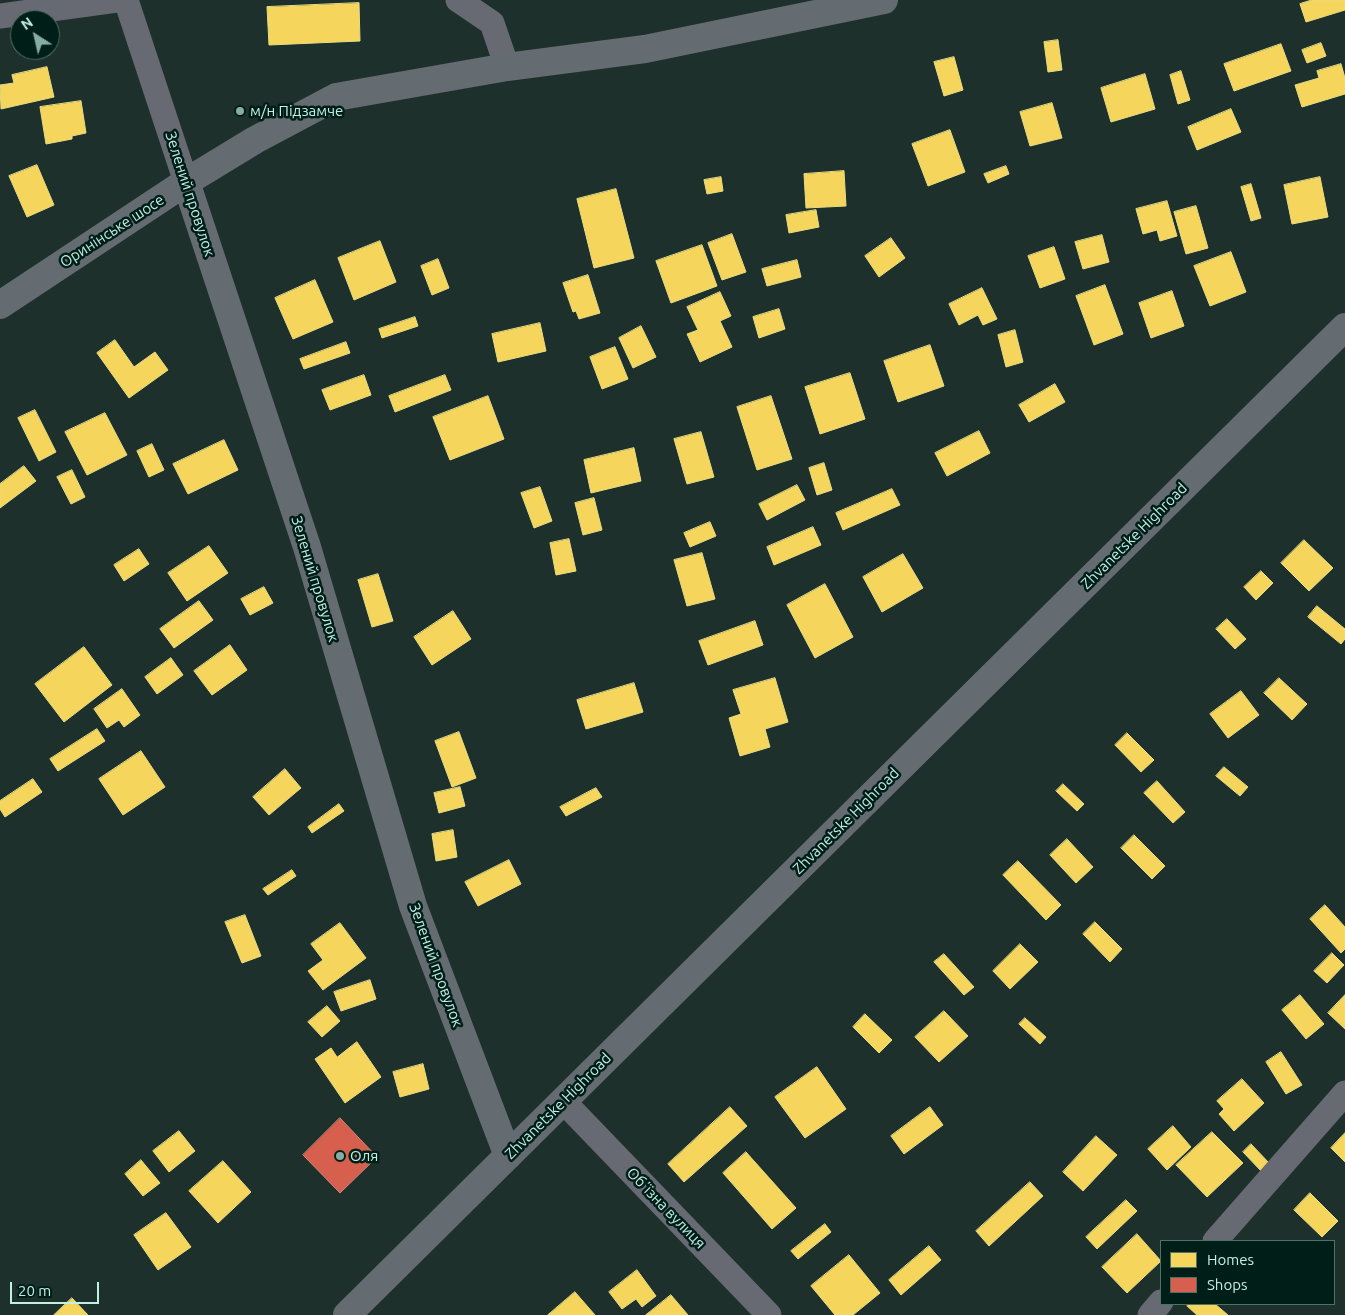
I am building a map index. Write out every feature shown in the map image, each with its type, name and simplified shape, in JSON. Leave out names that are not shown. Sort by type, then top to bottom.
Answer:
[{"type":"main road","name":"Оринінське шосе","points":[[0,305],[186,182],[255,140],[336,97],[507,67],[645,49],[884,0]]},
{"type":"main road","name":"Зелений провулок","points":[[186,182],[307,547],[413,906],[508,1156]]},
{"type":"main road","name":"Zhvanetske Highroad","points":[[347,1315],[1345,327]]},
{"type":"street","points":[[0,16],[117,0]]},
{"type":"street","name":"Зелений провулок","points":[[126,0],[186,182]]},
{"type":"street","points":[[458,0],[491,12],[507,67]]},
{"type":"street","points":[[1216,1240],[1345,1093]]},
{"type":"street","name":"Обʼїзна вулиця","points":[[563,1101],[769,1315]]},
{"type":"street","points":[[1150,1315],[1160,1303]]},
{"type":"building: Homes","points":[[1312,0],[1345,0],[1345,10],[1306,22],[1300,4]]},
{"type":"building: Homes","points":[[359,3],[360,41],[269,45],[267,7]]},
{"type":"building: Homes","points":[[1058,40],[1062,70],[1048,72],[1044,42]]},
{"type":"building: Homes","points":[[1321,43],[1326,56],[1307,63],[1302,50]]},
{"type":"building: Homes","points":[[1281,44],[1291,71],[1234,91],[1224,64]]},
{"type":"building: Homes","points":[[954,57],[963,90],[944,96],[934,62]]},
{"type":"building: Homes","points":[[1341,64],[1345,78],[1345,94],[1302,107],[1295,85],[1319,78],[1317,71]]},
{"type":"building: Homes","points":[[47,67],[54,97],[1,109],[0,85],[14,83],[12,75]]},
{"type":"building: Homes","points":[[1181,71],[1190,100],[1178,104],[1170,75]]},
{"type":"building: Homes","points":[[1145,74],[1155,109],[1111,122],[1101,88]]},
{"type":"building: Homes","points":[[81,101],[86,133],[72,136],[72,139],[46,144],[40,107]]},
{"type":"building: Homes","points":[[1052,103],[1062,138],[1030,146],[1020,112]]},
{"type":"building: Homes","points":[[1231,109],[1241,132],[1197,150],[1188,127]]},
{"type":"building: Homes","points":[[950,130],[965,172],[928,186],[912,144]]},
{"type":"building: Homes","points":[[37,165],[54,205],[27,217],[9,176]]},
{"type":"building: Homes","points":[[1006,166],[1009,174],[988,183],[984,174]]},
{"type":"building: Homes","points":[[844,171],[846,206],[806,208],[804,174]]},
{"type":"building: Homes","points":[[721,177],[723,191],[707,194],[704,180]]},
{"type":"building: Homes","points":[[1320,177],[1328,217],[1292,224],[1284,185]]},
{"type":"building: Homes","points":[[1251,184],[1261,218],[1251,221],[1241,187]]},
{"type":"building: Homes","points":[[616,189],[634,258],[594,268],[577,199]]},
{"type":"building: Homes","points":[[1167,201],[1177,236],[1160,241],[1157,230],[1143,234],[1136,209]]},
{"type":"building: Homes","points":[[1196,206],[1208,248],[1186,254],[1174,212]]},
{"type":"building: Homes","points":[[816,210],[819,227],[789,233],[786,215]]},
{"type":"building: Homes","points":[[732,234],[746,272],[722,280],[708,243]]},
{"type":"building: Homes","points":[[1102,235],[1109,262],[1083,269],[1075,242]]},
{"type":"building: Homes","points":[[891,238],[905,258],[879,277],[865,256]]},
{"type":"building: Homes","points":[[380,241],[396,282],[354,300],[338,258]]},
{"type":"building: Homes","points":[[702,245],[717,286],[671,303],[656,261]]},
{"type":"building: Homes","points":[[1054,247],[1065,279],[1040,288],[1028,256]]},
{"type":"building: Homes","points":[[1231,252],[1246,292],[1210,306],[1194,266]]},
{"type":"building: Homes","points":[[438,259],[449,288],[432,295],[421,266]]},
{"type":"building: Homes","points":[[797,260],[801,277],[767,286],[762,269]]},
{"type":"building: Homes","points":[[588,275],[600,313],[579,319],[576,311],[573,312],[563,283]]},
{"type":"building: Homes","points":[[315,280],[333,322],[293,339],[275,298]]},
{"type":"building: Homes","points":[[1105,285],[1123,334],[1094,345],[1076,296]]},
{"type":"building: Homes","points":[[982,288],[997,319],[983,325],[978,315],[959,325],[949,304]]},
{"type":"building: Homes","points":[[1172,291],[1184,326],[1151,338],[1139,303]]},
{"type":"building: Homes","points":[[720,292],[731,316],[720,321],[732,347],[700,362],[687,334],[698,330],[687,307]]},
{"type":"building: Homes","points":[[779,309],[785,329],[759,338],[753,317]]},
{"type":"building: Homes","points":[[415,317],[418,326],[382,338],[379,329]]},
{"type":"building: Homes","points":[[540,323],[546,351],[498,362],[492,334]]},
{"type":"building: Homes","points":[[641,326],[656,357],[633,368],[619,338]]},
{"type":"building: Homes","points":[[1015,330],[1023,362],[1006,367],[998,335]]},
{"type":"building: Homes","points":[[115,340],[134,367],[155,352],[168,370],[129,398],[97,353]]},
{"type":"building: Homes","points":[[346,342],[350,353],[304,369],[300,359]]},
{"type":"building: Homes","points":[[930,345],[944,386],[898,402],[884,361]]},
{"type":"building: Homes","points":[[615,347],[628,379],[602,389],[590,357]]},
{"type":"building: Homes","points":[[850,373],[865,419],[820,434],[805,387]]},
{"type":"building: Homes","points":[[364,375],[371,395],[330,410],[322,390]]},
{"type":"building: Homes","points":[[445,375],[451,390],[395,412],[389,396]]},
{"type":"building: Homes","points":[[1055,384],[1065,402],[1029,422],[1019,405]]},
{"type":"building: Homes","points":[[488,396],[504,439],[450,460],[433,417]]},
{"type":"building: Homes","points":[[771,396],[792,459],[757,470],[737,407]]},
{"type":"building: Homes","points":[[35,410],[56,452],[39,461],[18,418]]},
{"type":"building: Homes","points":[[105,413],[127,455],[87,475],[65,432]]},
{"type":"building: Homes","points":[[979,431],[990,453],[947,476],[935,453]]},
{"type":"building: Homes","points":[[701,432],[714,477],[687,484],[674,439]]},
{"type":"building: Homes","points":[[224,440],[238,470],[188,494],[173,464]]},
{"type":"building: Homes","points":[[152,444],[164,470],[149,477],[137,451]]},
{"type":"building: Homes","points":[[634,448],[641,481],[591,493],[584,460]]},
{"type":"building: Homes","points":[[824,463],[832,490],[817,495],[809,468]]},
{"type":"building: Homes","points":[[24,466],[36,481],[0,508],[0,484]]},
{"type":"building: Homes","points":[[72,470],[85,497],[71,504],[57,477]]},
{"type":"building: Homes","points":[[797,485],[805,500],[767,520],[759,504]]},
{"type":"building: Homes","points":[[540,487],[552,521],[534,528],[521,493]]},
{"type":"building: Homes","points":[[892,489],[900,505],[843,530],[836,513]]},
{"type":"building: Homes","points":[[594,498],[602,530],[583,535],[575,503]]},
{"type":"building: Homes","points":[[710,522],[716,536],[690,547],[684,533]]},
{"type":"building: Homes","points":[[813,527],[821,545],[774,565],[767,547]]},
{"type":"building: Homes","points":[[569,539],[576,571],[556,575],[550,543]]},
{"type":"building: Homes","points":[[1304,540],[1333,568],[1309,591],[1281,563]]},
{"type":"building: Homes","points":[[209,546],[228,573],[187,601],[168,573]]},
{"type":"building: Homes","points":[[139,549],[149,564],[124,581],[114,565]]},
{"type":"building: Homes","points":[[702,553],[715,599],[687,606],[674,560]]},
{"type":"building: Homes","points":[[903,554],[923,588],[882,612],[863,577]]},
{"type":"building: Homes","points":[[1261,571],[1273,583],[1256,600],[1244,587]]},
{"type":"building: Homes","points":[[378,574],[393,621],[372,627],[358,580]]},
{"type":"building: Homes","points":[[825,584],[853,637],[815,658],[787,605]]},
{"type":"building: Homes","points":[[264,587],[273,603],[250,615],[241,599]]},
{"type":"building: Homes","points":[[199,601],[213,620],[174,648],[160,629]]},
{"type":"building: Homes","points":[[1317,606],[1345,629],[1345,639],[1341,644],[1308,617]]},
{"type":"building: Homes","points":[[453,611],[471,639],[432,665],[414,637]]},
{"type":"building: Homes","points":[[1227,619],[1246,639],[1235,649],[1216,629]]},
{"type":"building: Homes","points":[[755,621],[763,645],[708,665],[699,641]]},
{"type":"building: Homes","points":[[230,645],[247,670],[212,695],[194,671]]},
{"type":"building: Homes","points":[[84,647],[112,685],[64,722],[35,684]]},
{"type":"building: Homes","points":[[171,658],[183,675],[157,694],[145,677]]},
{"type":"building: Homes","points":[[775,678],[788,722],[765,729],[770,747],[740,756],[729,718],[741,714],[733,690]]},
{"type":"building: Homes","points":[[1279,678],[1307,704],[1292,720],[1264,693]]},
{"type":"building: Homes","points":[[634,683],[643,712],[586,729],[577,700]]},
{"type":"building: Homes","points":[[122,689],[140,715],[124,727],[119,720],[107,728],[94,709]]},
{"type":"building: Homes","points":[[1241,691],[1259,715],[1228,738],[1210,714]]},
{"type":"building: Homes","points":[[97,729],[105,741],[58,771],[50,759]]},
{"type":"building: Homes","points":[[459,732],[476,778],[452,787],[435,741]]},
{"type":"building: Homes","points":[[1127,733],[1154,760],[1141,772],[1115,745]]},
{"type":"building: Homes","points":[[141,751],[165,787],[123,815],[99,779]]},
{"type":"building: Homes","points":[[1224,767],[1248,787],[1240,796],[1216,776]]},
{"type":"building: Homes","points":[[285,769],[301,788],[269,815],[253,797]]},
{"type":"building: Homes","points":[[33,779],[42,792],[5,817],[0,809],[0,801]]},
{"type":"building: Homes","points":[[1157,781],[1185,812],[1173,823],[1144,793]]},
{"type":"building: Homes","points":[[1063,784],[1084,804],[1077,811],[1056,791]]},
{"type":"building: Homes","points":[[460,787],[465,806],[439,813],[434,793]]},
{"type":"building: Homes","points":[[596,788],[602,797],[566,816],[560,807]]},
{"type":"building: Homes","points":[[339,804],[344,811],[312,833],[308,827]]},
{"type":"building: Homes","points":[[453,830],[457,857],[436,861],[432,834]]},
{"type":"building: Homes","points":[[1134,835],[1165,866],[1152,879],[1121,848]]},
{"type":"building: Homes","points":[[1067,839],[1093,867],[1076,883],[1050,855]]},
{"type":"building: Homes","points":[[509,860],[521,884],[478,906],[465,882]]},
{"type":"building: Homes","points":[[1018,861],[1061,905],[1046,920],[1003,875]]},
{"type":"building: Homes","points":[[292,870],[296,876],[268,895],[263,889]]},
{"type":"building: Homes","points":[[1325,905],[1345,927],[1345,949],[1341,953],[1310,919]]},
{"type":"building: Homes","points":[[245,915],[261,956],[242,963],[225,922]]},
{"type":"building: Homes","points":[[1095,922],[1122,949],[1110,962],[1083,934]]},
{"type":"building: Homes","points":[[340,923],[366,958],[323,990],[308,971],[323,960],[311,944]]},
{"type":"building: Homes","points":[[1020,944],[1038,962],[1010,989],[993,971]]},
{"type":"building: Homes","points":[[1332,953],[1344,965],[1327,983],[1314,971]]},
{"type":"building: Homes","points":[[944,954],[974,987],[964,995],[934,962]]},
{"type":"building: Homes","points":[[370,980],[376,999],[341,1011],[334,992]]},
{"type":"building: Homes","points":[[1300,995],[1324,1024],[1306,1039],[1282,1010]]},
{"type":"building: Homes","points":[[1345,995],[1345,1029],[1328,1013]]},
{"type":"building: Homes","points":[[327,1006],[340,1021],[322,1037],[308,1022]]},
{"type":"building: Homes","points":[[944,1011],[968,1036],[939,1062],[915,1037]]},
{"type":"building: Homes","points":[[865,1014],[892,1040],[879,1053],[853,1027]]},
{"type":"building: Homes","points":[[1025,1018],[1046,1037],[1040,1044],[1019,1024]]},
{"type":"building: Homes","points":[[357,1042],[381,1077],[345,1103],[315,1059],[331,1048],[337,1057]]},
{"type":"building: Homes","points":[[1281,1052],[1302,1085],[1286,1094],[1266,1062]]},
{"type":"building: Homes","points":[[423,1064],[429,1089],[400,1097],[393,1072]]},
{"type":"building: Homes","points":[[817,1067],[846,1109],[805,1138],[775,1097]]},
{"type":"building: Homes","points":[[1242,1079],[1264,1103],[1234,1131],[1219,1114],[1224,1109],[1217,1101]]},
{"type":"building: Homes","points":[[730,1107],[747,1126],[684,1182],[668,1164]]},
{"type":"building: Homes","points":[[930,1107],[943,1125],[904,1154],[891,1136]]},
{"type":"building: Homes","points":[[1173,1126],[1191,1147],[1167,1170],[1148,1149]]},
{"type":"building: Homes","points":[[179,1131],[195,1151],[169,1172],[153,1151]]},
{"type":"building: Homes","points":[[1212,1132],[1243,1163],[1207,1197],[1176,1165]]},
{"type":"building: Homes","points":[[1345,1133],[1345,1162],[1331,1148]]},
{"type":"building: Homes","points":[[1096,1136],[1117,1155],[1083,1191],[1063,1172]]},
{"type":"building: Homes","points":[[1251,1144],[1270,1164],[1262,1172],[1243,1152]]},
{"type":"building: Homes","points":[[746,1152],[796,1208],[772,1229],[723,1173]]},
{"type":"building: Homes","points":[[141,1160],[160,1183],[143,1196],[125,1174]]},
{"type":"building: Homes","points":[[223,1161],[251,1192],[218,1223],[189,1191]]},
{"type":"building: Homes","points":[[1030,1182],[1043,1196],[989,1246],[976,1231]]},
{"type":"building: Homes","points":[[1310,1193],[1338,1221],[1322,1237],[1294,1210]]},
{"type":"building: Homes","points":[[1126,1200],[1137,1211],[1097,1249],[1086,1237]]},
{"type":"building: Homes","points":[[166,1213],[191,1247],[158,1270],[134,1235]]},
{"type":"building: Homes","points":[[825,1224],[831,1232],[798,1259],[791,1251]]},
{"type":"building: Homes","points":[[1137,1234],[1160,1260],[1127,1293],[1102,1267]]},
{"type":"building: Homes","points":[[929,1246],[941,1260],[901,1295],[889,1280]]},
{"type":"building: Homes","points":[[849,1255],[880,1293],[853,1315],[835,1315],[811,1286]]},
{"type":"building: Homes","points":[[637,1270],[656,1296],[642,1307],[636,1299],[622,1309],[609,1292]]},
{"type":"building: Homes","points":[[575,1292],[595,1315],[548,1315]]},
{"type":"building: Homes","points":[[671,1295],[688,1315],[646,1315]]},
{"type":"building: Homes","points":[[72,1298],[88,1315],[54,1315]]},
{"type":"building: Homes","points":[[1216,1305],[1228,1315],[1197,1315],[1187,1306]]},
{"type":"building: Shops","points":[[340,1118],[377,1157],[340,1193],[303,1155]]},
{"type":"place","name":"м/н Підзамче","points":[[240,111]]},
{"type":"place","name":"Оля","points":[[340,1156]]}]
